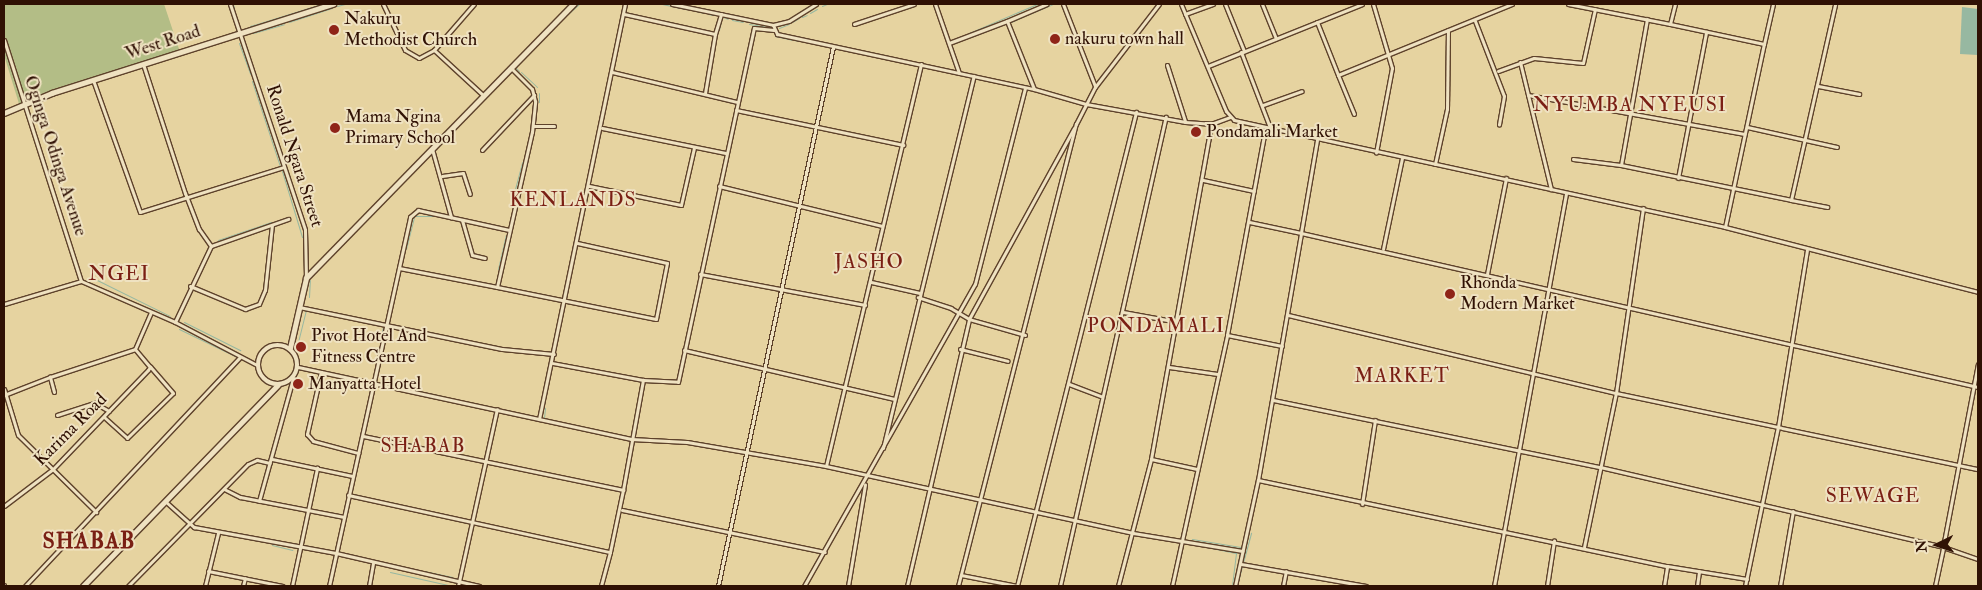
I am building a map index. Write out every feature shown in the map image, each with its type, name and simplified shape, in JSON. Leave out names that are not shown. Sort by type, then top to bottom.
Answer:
[{"type":"street","name":"Ronald Ngara Street","points":[[230,4],[308,242],[306,278],[290,348]]},
{"type":"street","name":"West Road","points":[[4,113],[92,80],[333,4]]},
{"type":"street","points":[[383,4],[405,50],[419,58],[434,50],[474,4]]},
{"type":"street","points":[[306,278],[573,4]]},
{"type":"street","points":[[539,419],[602,128],[625,4]]},
{"type":"street","points":[[672,4],[774,28],[833,47],[1034,89],[1086,104],[1166,117],[1185,122],[1211,124],[1230,117],[1265,129],[1506,178],[1566,194],[1643,208],[1725,227],[1807,250],[1978,292]]},
{"type":"street","points":[[552,363],[643,380],[676,384],[754,28],[774,28],[816,4]]},
{"type":"street","points":[[854,24],[914,4]]},
{"type":"street","points":[[935,4],[958,73]]},
{"type":"street","points":[[949,43],[1047,4]]},
{"type":"street","points":[[1063,4],[1095,87]]},
{"type":"street","points":[[908,586],[932,486],[960,350],[969,319],[1095,87],[1158,4]]},
{"type":"street","points":[[1181,4],[1230,117]]},
{"type":"street","points":[[1185,14],[1213,4]]},
{"type":"street","points":[[1225,4],[1271,130]]},
{"type":"street","points":[[1262,4],[1276,38]]},
{"type":"street","points":[[1348,4],[1348,9]]},
{"type":"street","points":[[1208,66],[1362,4]]},
{"type":"street","points":[[1373,4],[1389,53],[1389,90],[1376,153]]},
{"type":"street","points":[[1338,75],[1389,53],[1475,21],[1512,4]]},
{"type":"street","points":[[1568,4],[1596,8],[1764,44]]},
{"type":"street","points":[[1670,24],[1675,4]]},
{"type":"street","points":[[1725,227],[1773,4]]},
{"type":"street","points":[[1791,200],[1818,86],[1834,4]]},
{"type":"street","points":[[1498,71],[1520,62],[1543,58],[1583,63],[1596,8]]},
{"type":"street","points":[[624,14],[715,34]]},
{"type":"street","points":[[705,93],[715,34],[721,14]]},
{"type":"street","points":[[1621,165],[1648,19]]},
{"type":"street","points":[[1008,21],[1034,89]]},
{"type":"street","points":[[1475,21],[1498,71],[1504,96],[1499,125]]},
{"type":"street","points":[[1317,22],[1354,114]]},
{"type":"street","points":[[1434,164],[1447,109],[1448,30]]},
{"type":"street","points":[[1678,178],[1706,32]]},
{"type":"street","name":"Oginga Odinga Avenue","points":[[4,40],[81,281]]},
{"type":"street","points":[[718,586],[732,532],[766,369],[780,289],[833,47]]},
{"type":"street","points":[[434,50],[483,95]]},
{"type":"street","points":[[1520,62],[1551,189]]},
{"type":"street","points":[[143,64],[188,200],[199,229],[211,246]]},
{"type":"street","points":[[826,466],[921,64]]},
{"type":"street","points":[[1167,65],[1185,122]]},
{"type":"street","points":[[497,287],[532,126],[534,95],[511,68]]},
{"type":"street","points":[[612,72],[737,102]]},
{"type":"street","points":[[882,453],[918,297],[974,76]]},
{"type":"street","points":[[92,80],[138,211],[188,200],[284,167]]},
{"type":"street","points":[[1818,86],[1859,94]]},
{"type":"street","points":[[804,586],[961,313],[983,261],[1025,88]]},
{"type":"street","points":[[1263,105],[1302,91]]},
{"type":"street","points":[[482,150],[534,95]]},
{"type":"street","points":[[1528,95],[1631,110],[1745,134]]},
{"type":"street","points":[[736,110],[903,145]]},
{"type":"street","points":[[961,575],[1018,586],[1070,384],[1136,112]]},
{"type":"street","points":[[1060,586],[1101,396],[1123,312],[1166,117]]},
{"type":"street","points":[[958,586],[1025,335],[1076,124]]},
{"type":"street","points":[[1118,586],[1151,459],[1178,322],[1211,124]]},
{"type":"street","points":[[532,126],[554,126]]},
{"type":"street","points":[[1747,127],[1837,147]]},
{"type":"street","points":[[602,128],[726,154]]},
{"type":"street","points":[[1172,586],[1227,336],[1265,129]]},
{"type":"street","points":[[1235,586],[1273,400],[1317,140]]},
{"type":"street","points":[[432,148],[442,176],[451,218]]},
{"type":"street","points":[[589,186],[681,205],[694,148]]},
{"type":"street","points":[[1383,249],[1402,158]]},
{"type":"street","points":[[1573,158],[1621,165],[1734,190],[1827,207]]},
{"type":"street","points":[[442,176],[463,173],[470,194]]},
{"type":"street","points":[[1487,274],[1506,178]]},
{"type":"street","points":[[1203,180],[1254,191]]},
{"type":"street","points":[[719,186],[882,226]]},
{"type":"street","points":[[1494,586],[1534,374],[1547,288],[1566,194]]},
{"type":"street","points":[[1584,548],[1616,393],[1643,208]]},
{"type":"street","points":[[329,586],[352,476],[363,436],[399,268],[413,213],[418,210],[509,230]]},
{"type":"street","points":[[175,322],[190,286],[211,246],[288,219]]},
{"type":"street","points":[[462,220],[472,255],[485,258]]},
{"type":"street","points":[[1249,222],[1383,249],[1976,386]]},
{"type":"street","points":[[190,286],[245,309],[259,304],[265,290],[272,225]]},
{"type":"street","points":[[399,268],[564,299],[655,319],[667,275],[667,263],[577,243]]},
{"type":"street","points":[[1745,586],[1778,427],[1807,250]]},
{"type":"street","points":[[700,274],[865,305]]},
{"type":"street","points":[[4,304],[81,281],[175,322],[257,366],[266,381],[278,385]]},
{"type":"street","points":[[871,282],[920,293]]},
{"type":"street","points":[[918,297],[961,313],[969,319],[1025,335]]},
{"type":"street","points":[[299,307],[387,328],[508,350],[554,354]]},
{"type":"street","points":[[5,395],[50,377],[135,349],[151,312]]},
{"type":"street","points":[[1123,312],[1178,322]]},
{"type":"street","points":[[1288,315],[1422,344],[1534,374],[1616,393],[1978,469]]},
{"type":"street","points":[[1227,336],[1282,346]]},
{"type":"street","points":[[257,366],[267,348],[278,345],[290,348],[298,367],[259,500]]},
{"type":"street","points":[[104,417],[128,438],[174,391],[135,349]]},
{"type":"street","points":[[684,350],[894,399]]},
{"type":"street","points":[[960,350],[1008,361]]},
{"type":"street","points":[[25,586],[240,357]]},
{"type":"street","points":[[1935,586],[1958,465],[1976,386],[1978,364]]},
{"type":"street","name":"Karima Road","points":[[4,506],[53,469],[150,367]]},
{"type":"street","points":[[298,367],[631,439],[687,442],[870,474],[932,486],[1133,533],[1243,552]]},
{"type":"street","points":[[1169,367],[1218,374]]},
{"type":"street","points":[[322,372],[308,434],[313,440],[358,453]]},
{"type":"street","points":[[50,377],[54,392]]},
{"type":"street","points":[[83,586],[278,385],[294,378]]},
{"type":"street","points":[[601,586],[622,510],[623,490],[631,439],[643,380]]},
{"type":"street","points":[[1070,384],[1101,396]]},
{"type":"street","points":[[4,390],[18,435],[96,512]]},
{"type":"street","points":[[1273,400],[1600,467],[1793,511],[1943,548],[1978,559]]},
{"type":"street","points":[[57,415],[95,403],[110,411]]},
{"type":"street","points":[[458,584],[487,464],[497,409]]},
{"type":"street","points":[[1362,504],[1375,420]]},
{"type":"street","points":[[363,436],[487,464],[623,490]]},
{"type":"street","points":[[1151,459],[1197,469]]},
{"type":"street","points":[[128,586],[253,461],[271,461],[352,476]]},
{"type":"street","points":[[292,586],[317,468]]},
{"type":"street","points":[[1258,480],[1362,504],[1505,531],[1667,566],[1747,579]]},
{"type":"street","points":[[848,586],[866,481]]},
{"type":"street","points":[[224,489],[259,500],[344,517]]},
{"type":"street","points":[[348,495],[610,552]]},
{"type":"street","points":[[166,502],[189,523],[218,533],[336,553],[458,584],[479,586]]},
{"type":"street","points":[[622,510],[825,552]]},
{"type":"street","points":[[1780,586],[1793,511]]},
{"type":"street","points":[[204,586],[218,533]]},
{"type":"street","points":[[1547,586],[1554,541]]},
{"type":"street","points":[[369,586],[373,563]]},
{"type":"street","points":[[1241,564],[1366,586]]},
{"type":"street","points":[[1664,586],[1667,566]]},
{"type":"street","points":[[208,571],[283,586]]},
{"type":"street","points":[[1282,586],[1286,571]]},
{"type":"street","points":[[1697,586],[1699,571]]},
{"type":"street","points":[[242,586],[245,578]]},
{"type":"green space","points":[[4,4],[164,4],[180,52],[20,107],[4,55]]},
{"type":"shaded area","points":[[1962,7],[1978,9],[1978,55],[1960,54]]},
{"type":"waterway","points":[[233,4],[234,8]]},
{"type":"waterway","points":[[250,26],[321,4]]},
{"type":"waterway","points":[[337,6],[345,4]]},
{"type":"waterway","points":[[569,13],[579,4]]},
{"type":"waterway","points":[[662,4],[686,9]]},
{"type":"waterway","points":[[822,6],[827,4]]},
{"type":"waterway","points":[[969,33],[1037,4]]},
{"type":"waterway","points":[[1011,22],[1053,4]]},
{"type":"waterway","points":[[289,22],[332,8]]},
{"type":"waterway","points":[[810,13],[817,9]]},
{"type":"waterway","points":[[696,11],[704,13]]},
{"type":"waterway","points":[[708,14],[713,15]]},
{"type":"waterway","points":[[542,39],[566,15]]},
{"type":"waterway","points":[[802,17],[807,15]]},
{"type":"waterway","points":[[723,17],[728,19]]},
{"type":"waterway","points":[[792,22],[799,18]]},
{"type":"waterway","points":[[732,20],[743,22]]},
{"type":"waterway","points":[[719,30],[721,21]]},
{"type":"waterway","points":[[253,33],[284,24]]},
{"type":"waterway","points":[[749,24],[773,28]]},
{"type":"waterway","points":[[779,28],[789,24]]},
{"type":"waterway","points":[[971,37],[1005,24]]},
{"type":"waterway","points":[[775,36],[792,40]]},
{"type":"waterway","points":[[794,40],[800,41]]},
{"type":"waterway","points":[[519,71],[515,67],[539,42]]},
{"type":"waterway","points":[[239,43],[250,74]]},
{"type":"waterway","points":[[507,76],[512,71]]},
{"type":"waterway","points":[[521,72],[537,87]]},
{"type":"waterway","points":[[252,81],[280,166]]},
{"type":"waterway","points":[[539,93],[539,102]]},
{"type":"waterway","points":[[515,189],[522,162]]},
{"type":"waterway","points":[[888,193],[895,167]]},
{"type":"waterway","points":[[282,171],[302,237]]},
{"type":"waterway","points":[[886,204],[888,193]]},
{"type":"waterway","points":[[882,223],[885,206]]},
{"type":"waterway","points":[[406,249],[414,216],[435,216]]},
{"type":"waterway","points":[[218,240],[271,222]]},
{"type":"waterway","points":[[877,242],[881,228]]},
{"type":"waterway","points":[[498,269],[506,235]]},
{"type":"waterway","points":[[872,262],[876,246]]},
{"type":"waterway","points":[[868,280],[871,265]]},
{"type":"waterway","points":[[97,280],[170,316]]},
{"type":"waterway","points":[[309,297],[310,280]]},
{"type":"waterway","points":[[857,327],[862,307]]},
{"type":"waterway","points":[[298,342],[306,310]]},
{"type":"waterway","points":[[184,322],[240,350]]},
{"type":"waterway","points":[[380,340],[383,327]]},
{"type":"waterway","points":[[179,329],[237,357]]},
{"type":"waterway","points":[[142,380],[146,374]]},
{"type":"waterway","points":[[419,391],[436,395]]},
{"type":"waterway","points":[[544,418],[545,408]]},
{"type":"waterway","points":[[86,431],[96,422]]},
{"type":"waterway","points":[[312,443],[327,446]]},
{"type":"waterway","points":[[967,545],[977,501]]},
{"type":"waterway","points":[[1238,581],[1251,533]]},
{"type":"waterway","points":[[1192,539],[1240,547]]},
{"type":"waterway","points":[[272,545],[292,550]]},
{"type":"waterway","points":[[1207,547],[1236,553],[1232,586]]},
{"type":"waterway","points":[[424,571],[452,577]]},
{"type":"waterway","points":[[390,572],[452,586]]},
{"type":"place","name":"Nakuru Methodist Church","points":[[334,30]]},
{"type":"place","name":"nakuru town hall","points":[[1055,39]]},
{"type":"place","name":"Mama Ngina Primary School","points":[[335,128]]},
{"type":"place","name":"Pondamali Market","points":[[1196,132]]},
{"type":"place","name":"Rhonda Modern Market","points":[[1450,294]]},
{"type":"place","name":"Pivot Hotel And Fitness Centre","points":[[301,347]]},
{"type":"place","name":"Manyatta Hotel","points":[[298,384]]},
{"type":"district","name":"NYUMBA NYEUSI","points":[[1630,104]]},
{"type":"district","name":"KENLANDS","points":[[573,199]]},
{"type":"district","name":"JASHO","points":[[869,261]]},
{"type":"district","name":"NGEI","points":[[119,273]]},
{"type":"district","name":"PONDAMALI","points":[[1156,325]]},
{"type":"district","name":"MARKET","points":[[1402,375]]},
{"type":"district","name":"SHABAB","points":[[423,445]]},
{"type":"district","name":"SEWAGE","points":[[1873,495]]},
{"type":"district","name":"SHABAB","points":[[89,542]]}]
